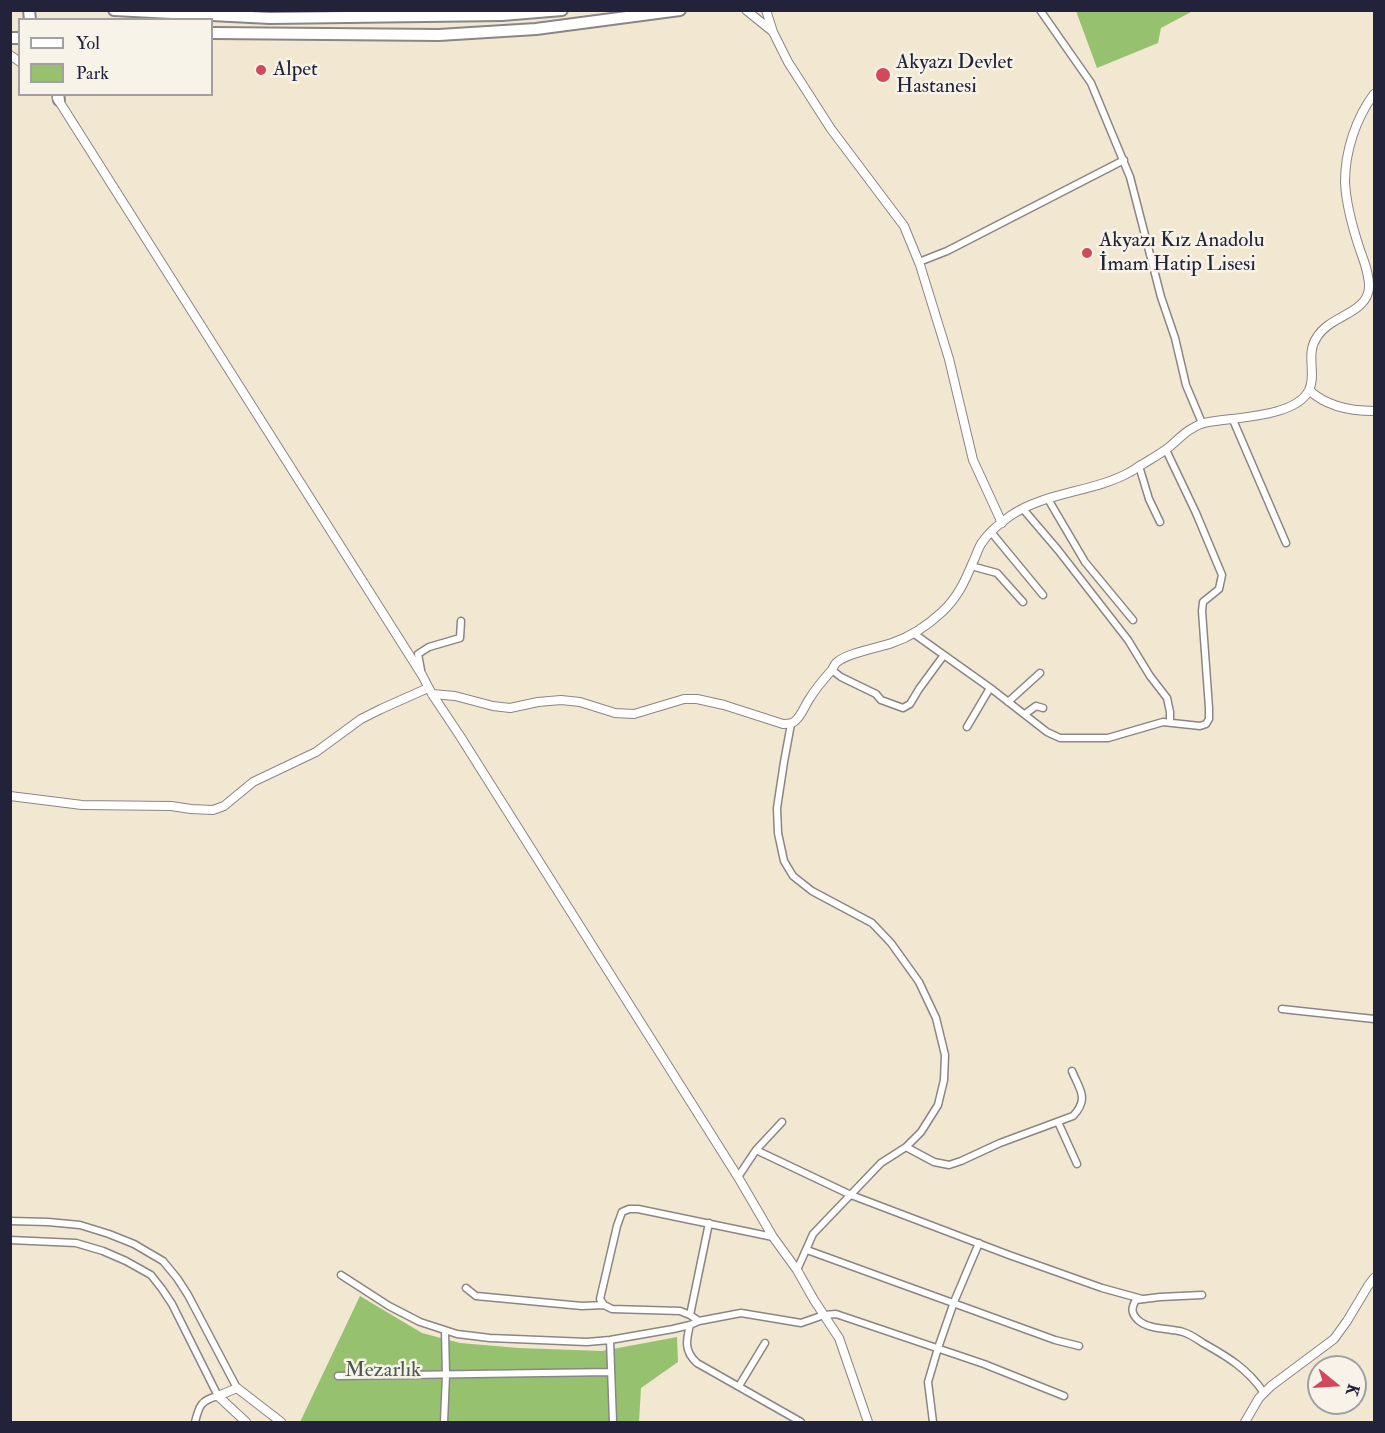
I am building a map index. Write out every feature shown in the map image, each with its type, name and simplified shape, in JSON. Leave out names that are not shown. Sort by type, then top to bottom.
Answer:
[{"type":"highway","points":[[114,10],[270,18],[502,15],[562,10]]},
{"type":"highway","points":[[213,33],[439,34],[536,29],[680,10]]},
{"type":"street","points":[[746,10],[773,32]]},
{"type":"street","points":[[766,10],[773,32],[788,62],[831,129],[904,226],[919,262],[948,359],[973,460],[1002,523]]},
{"type":"street","points":[[1040,10],[1091,83],[1124,160],[1161,297],[1175,338],[1186,385],[1202,423]]},
{"type":"street","points":[[797,1270],[813,1234],[881,1163],[906,1147],[921,1132],[938,1105],[944,1080],[945,1055],[936,1018],[919,982],[891,943],[872,922],[812,891],[793,876],[784,861],[778,833],[777,808],[791,724],[797,719],[810,697],[837,662],[914,633],[942,612],[960,592],[981,544],[1011,515],[1048,499],[1101,484],[1130,472],[1166,450],[1188,430],[1202,423],[1233,420],[1290,407],[1302,400],[1309,390],[1312,378],[1310,363],[1315,339],[1334,321],[1355,310],[1364,302],[1368,294],[1366,267],[1353,226],[1345,183],[1354,130],[1374,94]]},
{"type":"street","points":[[56,96],[738,1177],[773,1237],[797,1270],[839,1338],[868,1422]]},
{"type":"street","points":[[919,262],[947,252],[1124,160]]},
{"type":"street","points":[[1309,390],[1335,406],[1374,411]]},
{"type":"street","points":[[1233,420],[1286,543]]},
{"type":"street","points":[[914,633],[1047,732],[1060,738],[1108,738],[1163,722],[1200,726],[1206,724],[1209,719],[1202,611],[1203,602],[1219,589],[1222,575],[1166,450]]},
{"type":"street","points":[[1139,466],[1149,499],[1160,522]]},
{"type":"street","points":[[1048,499],[1085,562],[1133,620]]},
{"type":"street","points":[[1023,509],[1128,640],[1150,676],[1167,698],[1170,722]]},
{"type":"street","points":[[991,532],[1043,595]]},
{"type":"street","points":[[972,566],[997,573],[1023,602]]},
{"type":"street","points":[[422,675],[418,654],[429,647],[460,638],[461,621]]},
{"type":"street","points":[[832,670],[841,677],[876,694],[881,700],[903,708],[910,704],[944,655]]},
{"type":"street","points":[[1008,702],[1040,673]]},
{"type":"street","points":[[967,727],[990,688]]},
{"type":"street","points":[[10,796],[82,805],[171,806],[213,810],[224,806],[253,783],[316,752],[361,719],[430,691],[510,708],[561,700],[580,702],[615,713],[634,714],[684,699],[697,699],[783,724],[791,724]]},
{"type":"street","points":[[1025,714],[1036,706],[1043,708]]},
{"type":"street","points":[[1282,1009],[1374,1019]]},
{"type":"street","points":[[906,1147],[934,1162],[949,1165],[1073,1116],[1082,1103],[1082,1092],[1072,1071]]},
{"type":"street","points":[[738,1177],[756,1150],[782,1122]]},
{"type":"street","points":[[1058,1122],[1077,1164]]},
{"type":"street","points":[[756,1150],[851,1195],[1102,1288],[1142,1299]]},
{"type":"street","points":[[603,1305],[600,1299],[617,1226],[622,1212],[629,1209],[773,1237]]},
{"type":"street","points":[[10,1221],[80,1225],[134,1244],[163,1261],[188,1295],[237,1388],[281,1422]]},
{"type":"street","points":[[690,1314],[709,1223]]},
{"type":"street","points":[[10,1240],[76,1243],[103,1251],[151,1275],[172,1304],[218,1396],[246,1422]]},
{"type":"street","points":[[933,1422],[928,1382],[954,1302],[979,1243]]},
{"type":"street","points":[[807,1250],[1055,1340],[1079,1346]]},
{"type":"street","points":[[341,1275],[389,1306],[420,1322],[457,1334],[490,1338],[587,1342],[690,1325],[699,1321],[741,1313],[801,1323],[824,1315],[836,1314],[938,1348],[1064,1395]]},
{"type":"street","points":[[1245,1422],[1263,1393],[1334,1339],[1374,1278]]},
{"type":"street","points":[[466,1288],[476,1296],[582,1306],[603,1305],[612,1309],[680,1311],[690,1314],[699,1321]]},
{"type":"street","points":[[1202,1295],[1136,1300],[1132,1307],[1133,1313],[1140,1322],[1156,1328],[1184,1332],[1242,1366],[1263,1393]]},
{"type":"street","points":[[690,1325],[687,1348],[690,1356],[697,1363],[801,1422]]},
{"type":"street","points":[[444,1422],[445,1331]]},
{"type":"street","points":[[610,1340],[612,1422]]},
{"type":"street","points":[[739,1386],[765,1343]]},
{"type":"street","points":[[338,1376],[611,1372]]},
{"type":"street","points":[[195,1422],[201,1405],[208,1399],[237,1388]]},
{"type":"green space","points":[[1076,10],[1192,11],[1161,28],[1158,43],[1097,68]]},
{"type":"green space","name":"Mezarlık","points":[[360,1296],[422,1333],[460,1343],[602,1351],[677,1337],[678,1362],[641,1388],[639,1422],[300,1422]]},
{"type":"place","name":"Alpet","points":[[261,70]]},
{"type":"place","name":"Akyazı Devlet Hastanesi","points":[[883,75]]},
{"type":"place","name":"Akyazı Kız Anadolu İmam Hatip Lisesi","points":[[1087,253]]}]
